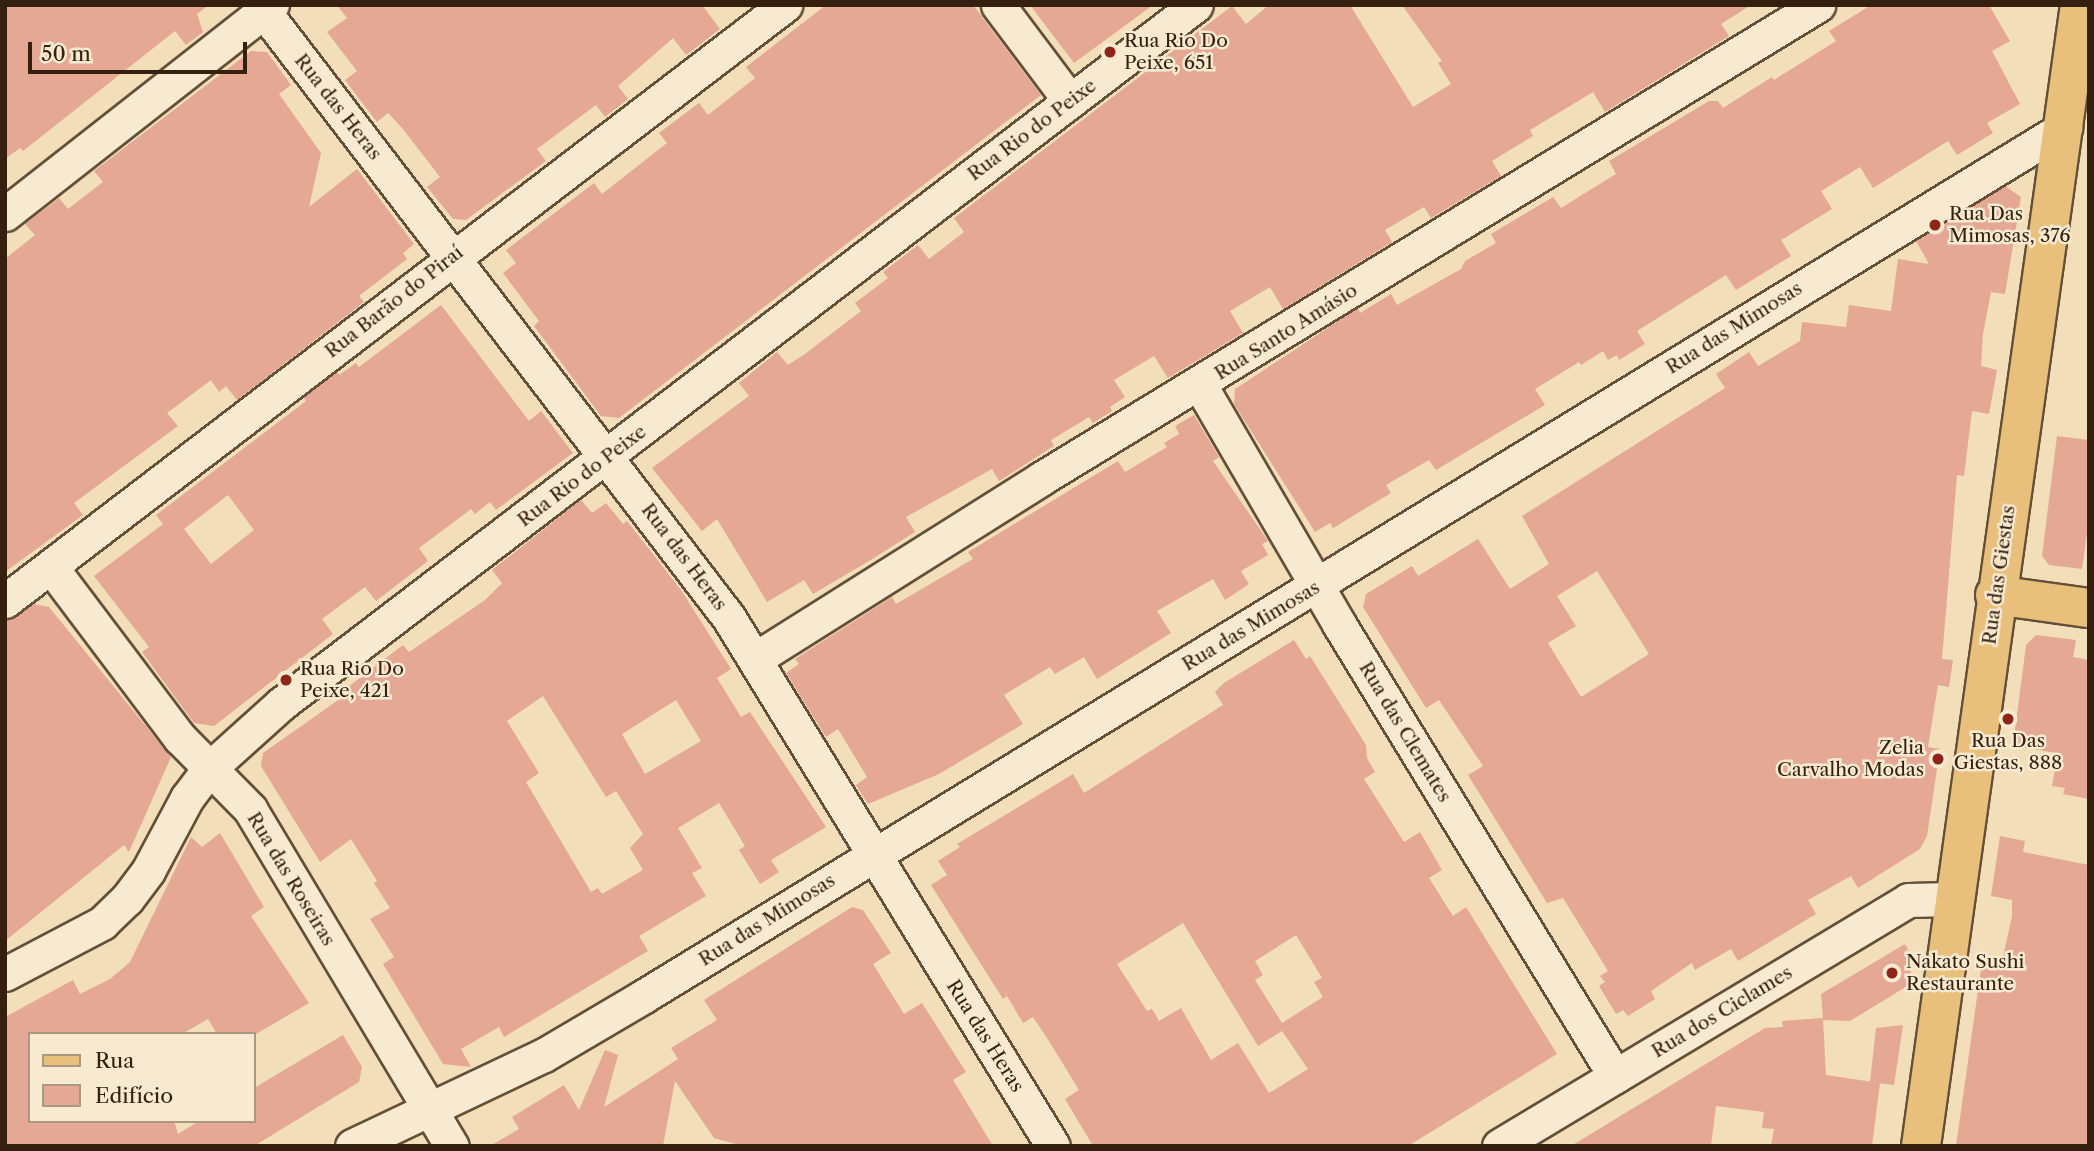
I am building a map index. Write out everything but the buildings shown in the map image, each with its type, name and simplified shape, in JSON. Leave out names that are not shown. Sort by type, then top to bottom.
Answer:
[{"type":"main road","name":"Rua das Giestas","points":[[1921,1146],[1952,898],[2065,127],[2080,5]]},
{"type":"main road","points":[[1995,595],[2089,608]]},
{"type":"street","name":"Rua Barão do Piraí","points":[[5,601],[785,5]]},
{"type":"street","points":[[998,5],[1070,101]]},
{"type":"street","name":"Rua Rio do Peixe","points":[[5,974],[102,923],[127,900],[148,871],[187,798],[210,768],[281,704],[1196,5]]},
{"type":"street","name":"Rua Santo Amásio","points":[[755,659],[1818,5]]},
{"type":"street","name":"Rua das Heras","points":[[265,7],[729,618],[872,856],[1053,1146]]},
{"type":"street","points":[[5,214],[265,7]]},
{"type":"street","name":"Rua das Mimosas","points":[[352,1146],[544,1055],[1317,586],[2065,127]]},
{"type":"street","name":"Rua das Clemates","points":[[1200,385],[1317,586],[1615,1076]]},
{"type":"street","name":"Rua das Roseiras","points":[[51,567],[180,738],[250,809],[452,1146]]},
{"type":"street","name":"Rua dos Ciclames","points":[[1499,1146],[1908,900],[1952,898]]},
{"type":"place","name":"Rua Rio Do Peixe, 651","points":[[1110,52]]},
{"type":"place","name":"Rua Das Mimosas, 376","points":[[1935,225]]},
{"type":"place","name":"Rua Rio Do Peixe, 421","points":[[286,680]]},
{"type":"place","name":"Rua Das Giestas, 888","points":[[2008,719]]},
{"type":"place","name":"Zelia Carvalho Modas","points":[[1938,759]]},
{"type":"place","name":"Nakato Sushi Restaurante","points":[[1892,973]]}]
